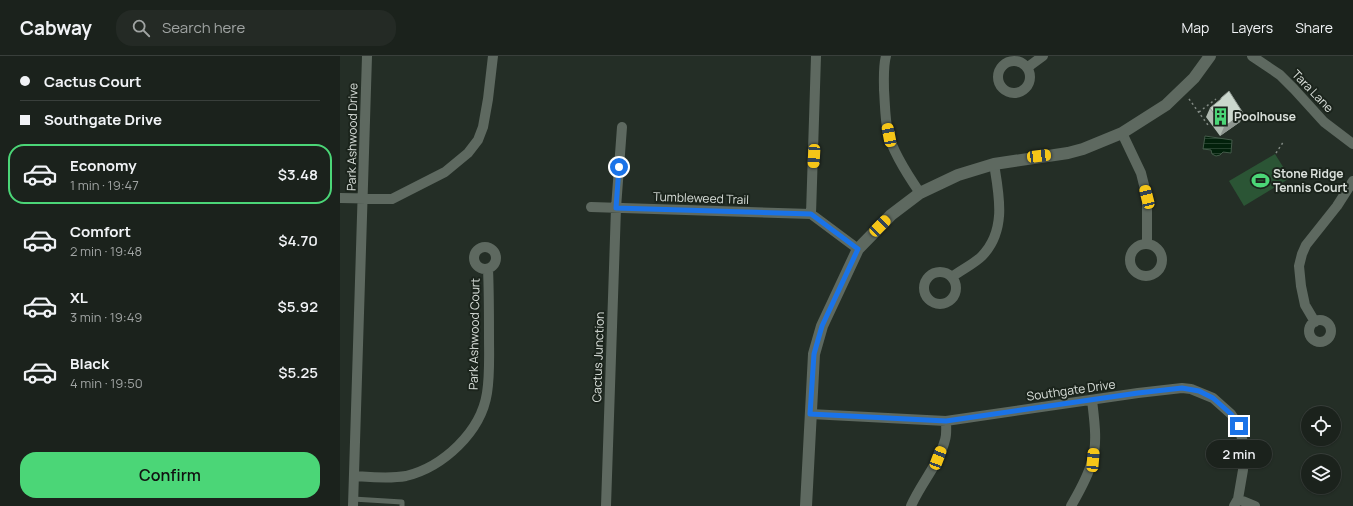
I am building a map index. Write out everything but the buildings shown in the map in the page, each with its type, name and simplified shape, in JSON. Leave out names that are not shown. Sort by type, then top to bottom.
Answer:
[{"type":"street","name":"Park Ashwood Drive","points":[[353,502],[364,199],[367,56]]},
{"type":"street","points":[[340,198],[392,199],[445,172],[468,153],[478,140],[483,127],[488,100],[492,56]]},
{"type":"street","points":[[816,56],[811,214],[858,249]]},
{"type":"street","points":[[886,56],[884,74],[885,104],[889,135],[907,173],[920,193]]},
{"type":"street","points":[[1028,67],[1044,56]]},
{"type":"street","points":[[806,506],[814,354],[822,326],[858,249],[892,215],[920,193],[958,175],[994,164],[1068,153],[1083,149],[1122,133],[1166,105],[1194,78],[1210,56]]},
{"type":"street","name":"Tara Lane","points":[[1252,56],[1280,75],[1324,122],[1353,144]]},
{"type":"street","name":"Cactus Junction","points":[[606,506],[616,208],[622,127]]},
{"type":"street","points":[[1122,133],[1141,173],[1147,197],[1147,244]]},
{"type":"street","points":[[952,277],[982,256],[992,243],[998,224],[1000,203],[994,164]]},
{"type":"street","points":[[1315,322],[1305,305],[1301,286],[1299,266],[1302,254],[1306,245],[1337,206],[1353,181]]},
{"type":"street","name":"Tumbleweed Trail","points":[[591,207],[811,214]]},
{"type":"street","name":"Park Ashwood Court","points":[[354,476],[394,477],[410,474],[449,455],[467,437],[474,426],[487,394],[489,360],[488,269]]},
{"type":"street","name":"Southgate Drive","points":[[810,414],[946,421],[1182,388],[1199,391],[1213,398],[1231,414],[1239,426],[1244,447],[1243,470],[1236,503]]},
{"type":"street","points":[[1071,506],[1085,480],[1093,460],[1095,437],[1092,400]]},
{"type":"street","points":[[911,506],[917,491],[938,458],[946,438],[946,421]]},
{"type":"street","points":[[1236,503],[1255,506]]},
{"type":"lane","points":[[353,502],[402,502],[402,506]]},
{"type":"path","points":[[1186,96],[1208,125]]},
{"type":"path","points":[[1199,112],[1216,99]]},
{"type":"path","points":[[1276,153],[1284,141]]},
{"type":"shaded area","points":[[1205,136],[1232,140],[1231,153],[1223,152],[1216,156],[1212,154],[1211,150],[1203,149]]},
{"type":"shaded area","name":"Stone Ridge Tennis Court","points":[[1275,154],[1290,178],[1244,206],[1229,181]]},
{"type":"place","name":"Poolhouse","points":[[1221,116]]},
{"type":"place","name":"Stone Ridge Tennis Court","points":[[1260,180]]},
{"type":"route","points":[[619,167],[616,208],[811,214],[858,249],[831,303],[822,326],[814,354],[810,414],[946,421],[1182,388],[1199,391],[1213,398],[1231,414],[1239,426]]}]
